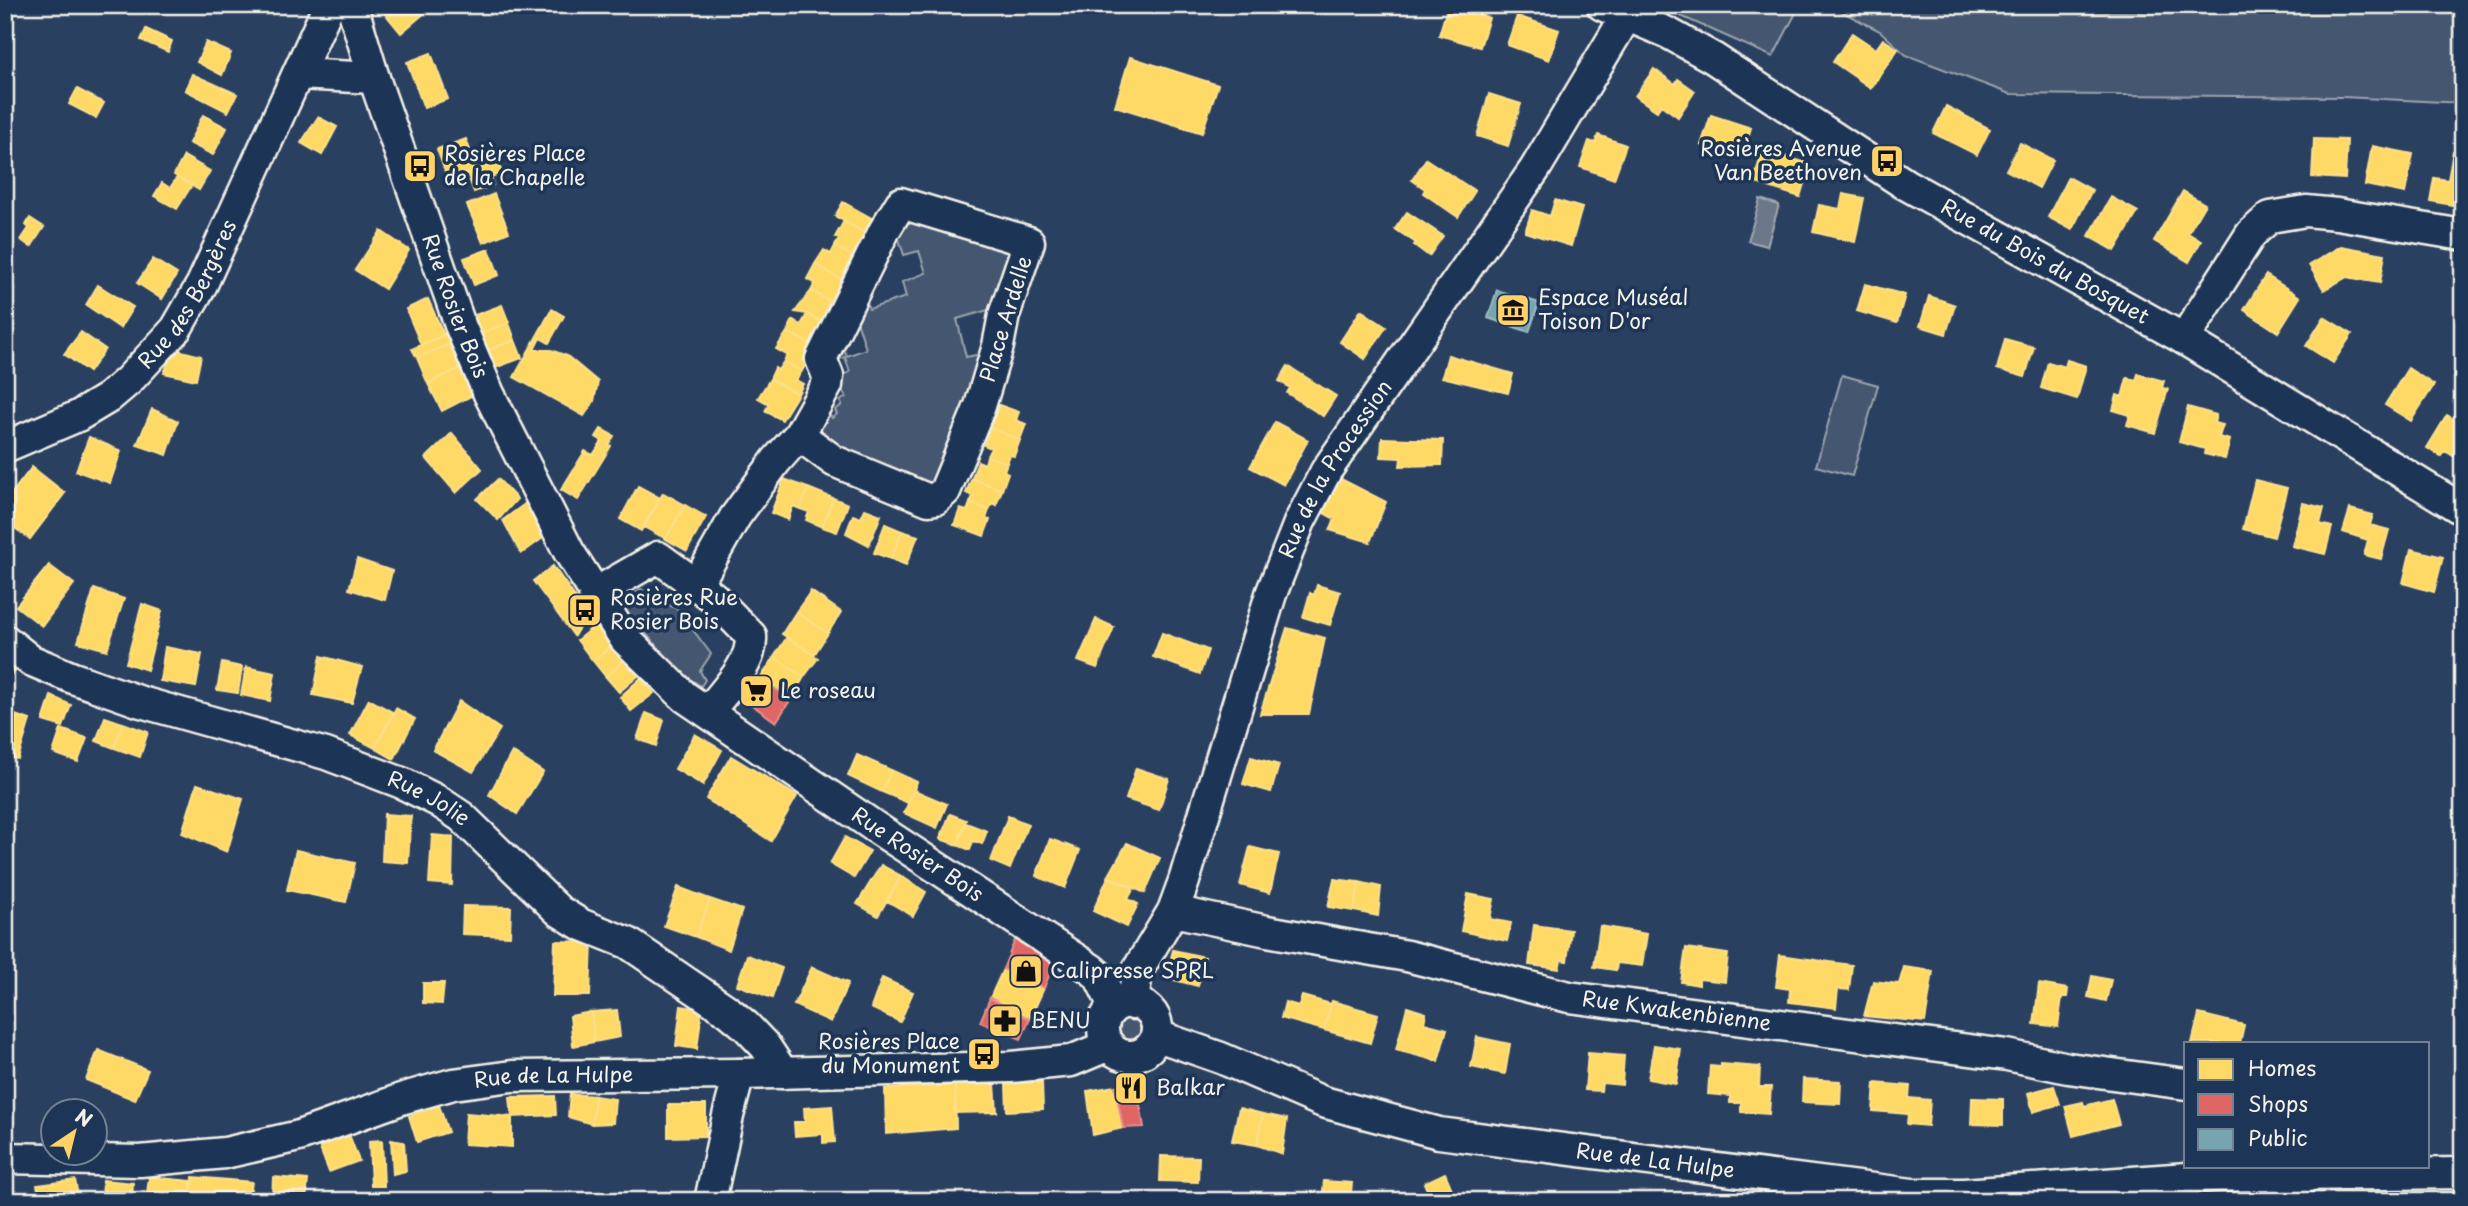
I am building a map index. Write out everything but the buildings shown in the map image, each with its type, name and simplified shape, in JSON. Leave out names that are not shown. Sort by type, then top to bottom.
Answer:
[{"type":"street","name":"Rue des Bergères","points":[[5,447],[70,420],[107,398],[128,381],[176,329],[202,284],[329,5]]},
{"type":"street","name":"Rue Rosier Bois","points":[[354,5],[374,78],[460,325],[489,394],[533,486],[594,594],[625,639],[685,696],[1091,969],[1124,1005]]},
{"type":"street","name":"Rue du Bois du Bosquet","points":[[1615,10],[1668,33],[1713,58],[1905,184],[2184,339],[2463,510]]},
{"type":"street","name":"Rue de la Procession","points":[[1124,1005],[1137,971],[1173,911],[1184,881],[1271,594],[1300,521],[1340,449],[1535,169],[1615,10]]},
{"type":"street","points":[[298,74],[374,78]]},
{"type":"street","name":"Place Ardelle","points":[[901,203],[1029,242],[1004,315],[998,346],[980,406],[945,491],[936,499],[929,500],[834,461],[799,435],[827,385],[828,376],[821,359],[884,231],[901,203]]},
{"type":"street","points":[[2184,339],[2250,234],[2270,217],[2306,211],[2463,234]]},
{"type":"street","points":[[696,584],[735,517],[776,461],[799,435]]},
{"type":"street","points":[[594,594],[658,557],[696,584],[751,636],[752,648],[747,660],[708,712]]},
{"type":"street","name":"Rue Jolie","points":[[5,640],[30,660],[73,678],[141,702],[326,754],[402,783],[438,801],[462,817],[559,911],[580,924],[628,943],[728,1011],[765,1046],[783,1073]]},
{"type":"street","name":"Rue Kwakenbienne","points":[[1173,911],[1407,956],[1569,997],[2007,1055],[2068,1068],[2184,1084]]},
{"type":"street","points":[[1091,969],[1111,974],[1137,971]]},
{"type":"street","points":[[1124,1005],[1142,1006],[1154,1015],[1157,1036],[1152,1047],[1131,1055],[1119,1052],[1109,1045],[1104,1036],[1103,1024],[1107,1014],[1124,1005]]},
{"type":"street","name":"Rue de La Hulpe","points":[[1157,1036],[1221,1058],[1323,1102],[1440,1133],[1912,1194],[1964,1194],[2322,1171],[2463,1172]]},
{"type":"street","name":"Rue de La Hulpe","points":[[5,1158],[140,1161],[225,1153],[299,1136],[404,1098],[453,1084],[512,1076],[739,1074],[1034,1066],[1071,1061],[1109,1045]]},
{"type":"street","points":[[710,1201],[727,1116],[739,1074]]},
{"type":"street","points":[[2280,1201],[2322,1171]]},
{"type":"shaded area","points":[[1656,5],[1800,5],[1773,57]]},
{"type":"shaded area","points":[[1829,5],[1993,5],[2014,11],[2215,13],[2211,5],[2463,5],[2463,103],[2342,97],[2010,94],[1906,55],[1880,31]]},
{"type":"shaded area","points":[[1760,199],[1779,205],[1767,246],[1748,241]]},
{"type":"shaded area","points":[[899,218],[1021,246],[999,307],[957,319],[966,357],[981,354],[983,359],[939,478],[931,486],[823,443],[813,422],[822,405],[832,418],[837,414],[835,410],[842,405],[840,401],[846,397],[835,379],[850,372],[845,357],[832,362],[841,343],[847,356],[866,349],[853,308],[864,294],[869,309],[906,297],[902,282],[926,273],[919,251],[904,255],[895,227]]},
{"type":"shaded area","points":[[1842,375],[1878,385],[1852,476],[1816,466]]},
{"type":"shaded area","points":[[641,589],[678,610],[711,654],[700,671],[705,680],[701,686],[682,674],[612,596],[620,590],[629,597]]},
{"type":"shaded area","points":[[1131,1015],[1140,1019],[1144,1028],[1140,1037],[1131,1041],[1122,1037],[1118,1028],[1122,1019]]},
{"type":"place","name":"Rosières Avenue Van Beethoven","points":[[1887,161]]},
{"type":"place","name":"Rosières Place de la Chapelle","points":[[420,166]]},
{"type":"place","name":"Espace Muséal Toison D'or","points":[[1513,310]]},
{"type":"place","name":"Rosières Rue Rosier Bois","points":[[585,610]]},
{"type":"place","name":"Le roseau","points":[[756,691]]},
{"type":"place","name":"Calipresse SPRL","points":[[1026,971]]},
{"type":"place","name":"BENU","points":[[1005,1021]]},
{"type":"place","name":"Rosières Place du Monument","points":[[984,1054]]},
{"type":"place","name":"Balkar","points":[[1131,1088]]}]
